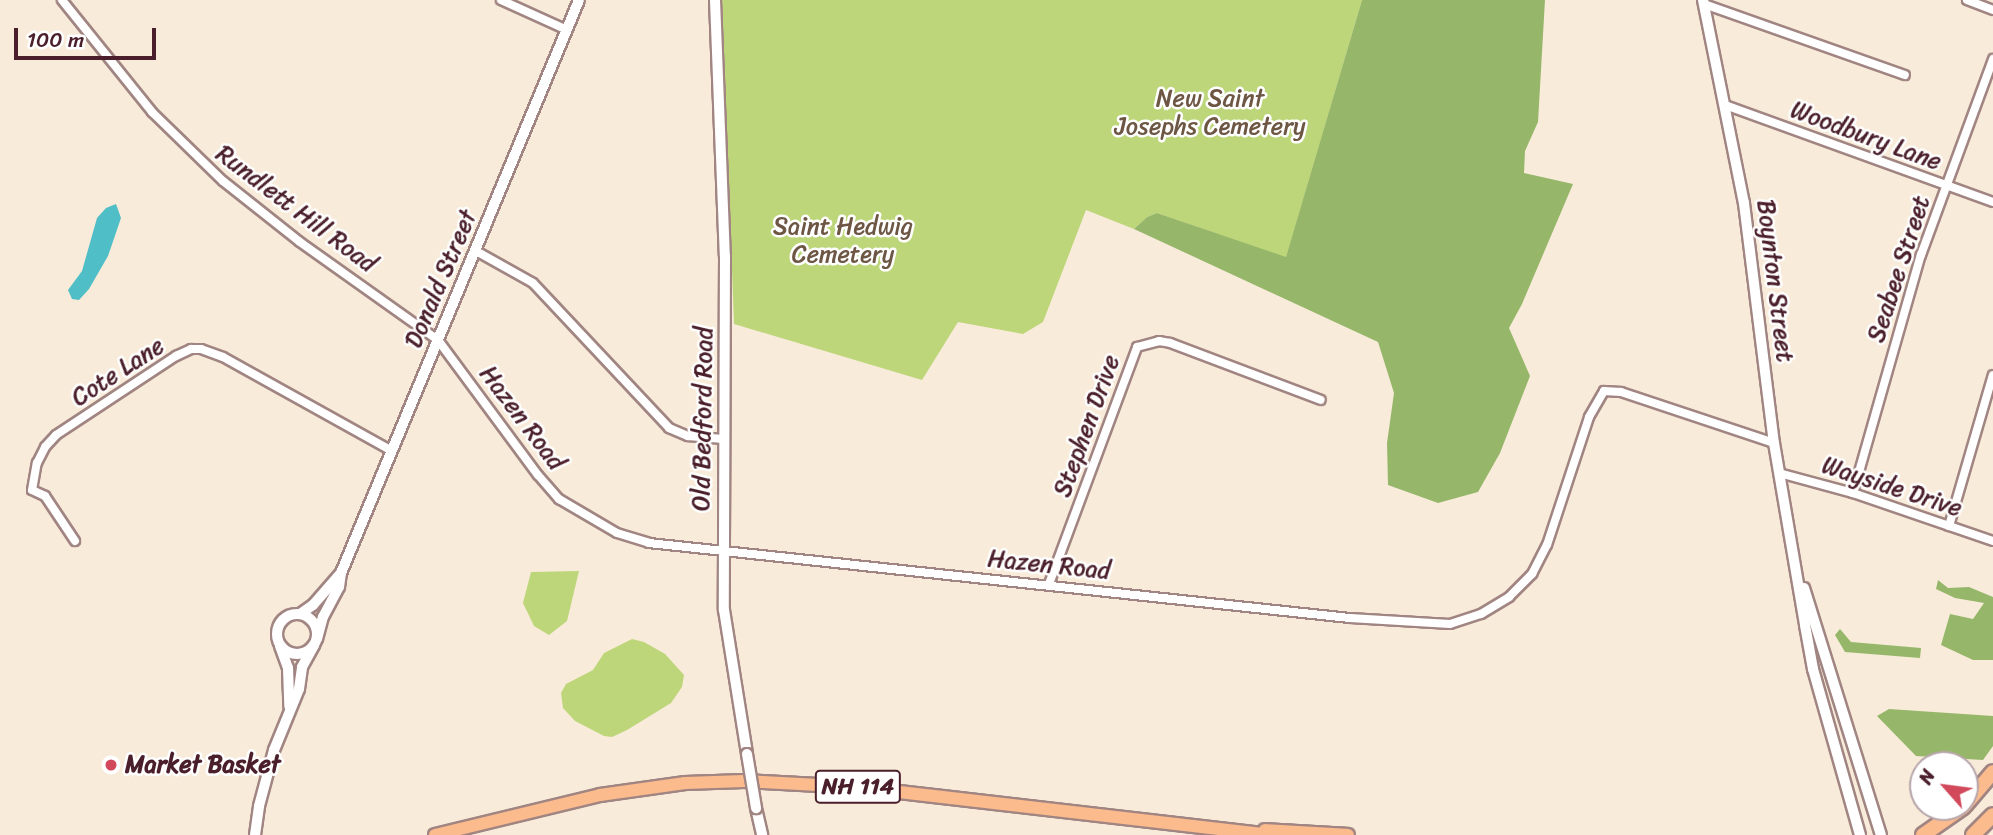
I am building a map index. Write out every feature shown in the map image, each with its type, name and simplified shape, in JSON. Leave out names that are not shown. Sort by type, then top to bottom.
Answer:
[{"type":"highway","points":[[1979,788],[1993,772]]},
{"type":"highway","points":[[1973,835],[1993,815]]},
{"type":"highway","points":[[1923,835],[1943,821]]},
{"type":"main road","name":"NH 114","points":[[435,835],[600,794],[685,783],[744,781],[856,787],[1273,835]]},
{"type":"main road","name":"NH 114","points":[[1251,831],[1348,835]]},
{"type":"street","name":"Rundlett Hill Road","points":[[62,0],[152,111],[223,181],[292,236],[438,340]]},
{"type":"street","points":[[501,0],[567,30]]},
{"type":"street","name":"Donald Street","points":[[255,835],[264,784],[299,689],[302,667],[315,642],[341,573],[579,0]]},
{"type":"street","name":"Old Bedford Road","points":[[715,0],[725,256],[722,550],[726,634],[762,835]]},
{"type":"street","points":[[1967,0],[1993,10]]},
{"type":"street","points":[[1703,2],[1905,75]]},
{"type":"street","name":"Boynton Street","points":[[1703,2],[1748,228],[1774,443],[1813,669],[1860,835]]},
{"type":"street","name":"Seabee Street","points":[[1853,493],[1908,297],[1993,59]]},
{"type":"street","name":"Woodbury Lane","points":[[1725,105],[1993,202]]},
{"type":"street","points":[[476,251],[533,283],[669,428],[688,436],[723,439]]},
{"type":"street","name":"Hazen Road","points":[[438,340],[538,475],[559,499],[617,533],[649,542],[1417,624],[1450,624],[1481,614],[1509,597],[1532,574],[1550,534],[1589,417],[1604,391],[1621,392],[1774,443]]},
{"type":"street","name":"Stephen Drive","points":[[1049,584],[1137,347],[1159,341],[1170,343],[1321,400]]},
{"type":"street","name":"Cote Lane","points":[[75,541],[45,496],[33,490],[37,463],[45,447],[56,435],[153,370],[191,349],[223,357],[392,451]]},
{"type":"street","points":[[1949,526],[1993,375]]},
{"type":"street","name":"Wayside Drive","points":[[1779,472],[1853,493],[1993,541]]},
{"type":"street","name":"Boynton Street","points":[[1797,568],[1881,835]]},
{"type":"street","name":"Donald Street","points":[[288,713],[289,674],[279,644],[279,625],[288,616],[300,614],[313,605],[341,573]]},
{"type":"street","points":[[279,644],[296,654],[315,642],[312,620],[300,614]]},
{"type":"green space","name":"New Saint Josephs Cemetery","points":[[722,0],[1362,0],[1286,258],[1157,213],[1147,217],[1134,229],[1086,210],[1043,322],[1023,334],[958,322],[922,380],[734,324]]},
{"type":"green space","points":[[1362,0],[1545,0],[1538,122],[1525,151],[1524,173],[1573,184],[1522,304],[1509,328],[1530,376],[1500,453],[1478,492],[1438,503],[1388,485],[1387,443],[1394,393],[1378,342],[1134,229],[1147,217],[1157,213],[1286,257]]},
{"type":"green space","points":[[579,571],[567,621],[549,635],[534,626],[523,603],[531,572]]},
{"type":"green space","points":[[1938,580],[1948,588],[1969,587],[1993,597],[1993,660],[1973,660],[1941,645],[1950,614],[1973,619],[1984,603],[1955,598],[1936,589]]},
{"type":"green space","points":[[1840,629],[1851,642],[1921,648],[1920,658],[1845,652],[1835,635]]},
{"type":"green space","points":[[632,639],[644,642],[665,654],[684,675],[682,687],[671,703],[627,730],[612,737],[604,736],[575,721],[563,708],[561,693],[566,684],[593,670],[604,653]]},
{"type":"green space","points":[[1889,709],[1993,716],[1993,746],[1983,760],[1979,760],[1979,751],[1911,751],[1877,716]]},
{"type":"water","points":[[116,204],[121,218],[108,256],[89,289],[79,300],[72,299],[68,290],[82,271],[97,218],[106,208]]},
{"type":"place","name":"Market Basket","points":[[111,765]]},
{"type":"park label","name":"Saint Hedwig Cemetery","points":[[843,241]]}]
